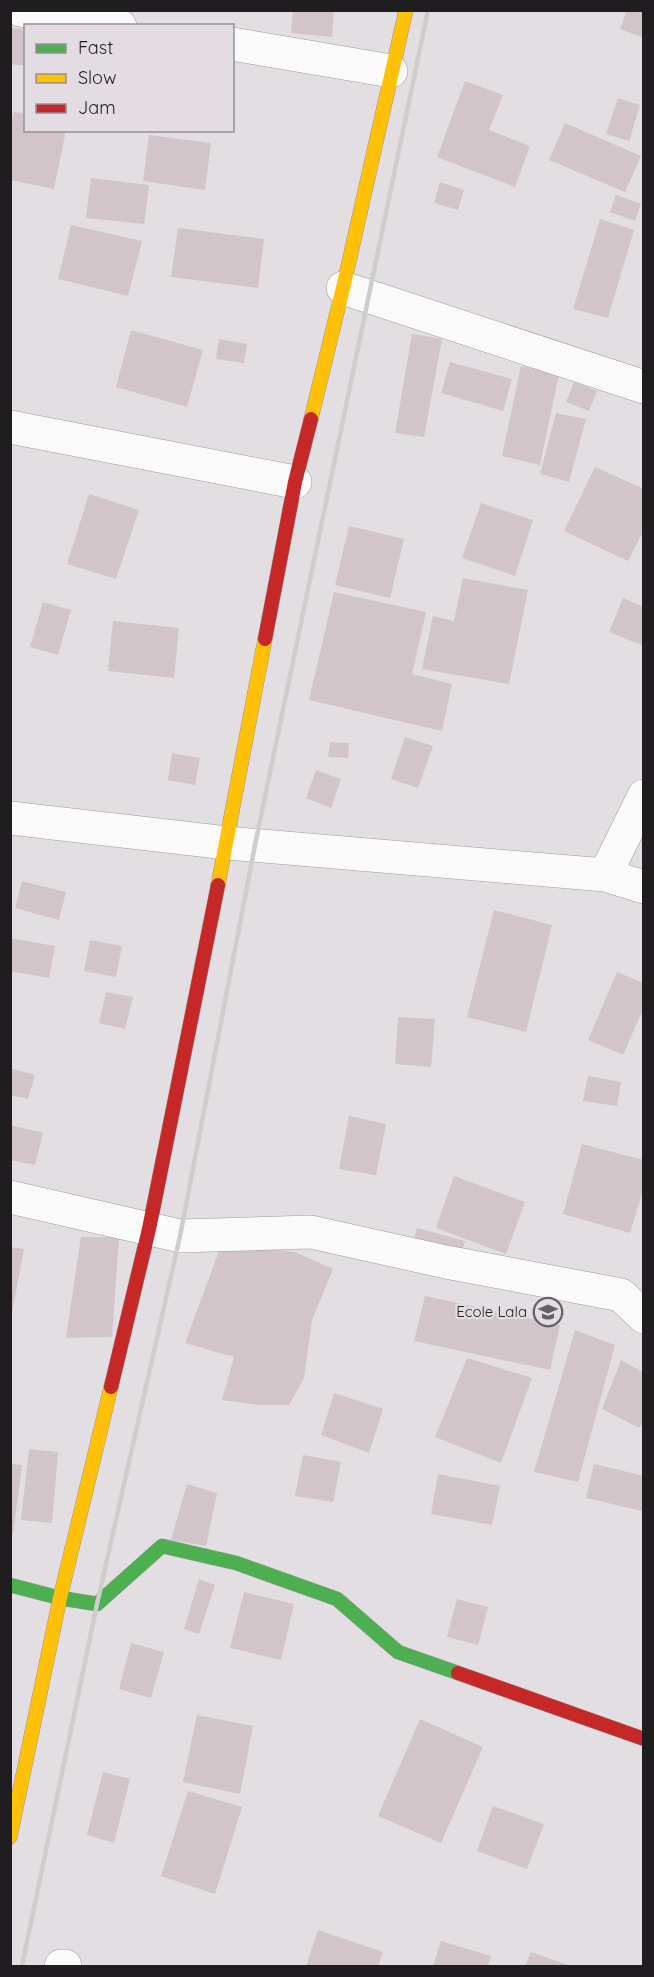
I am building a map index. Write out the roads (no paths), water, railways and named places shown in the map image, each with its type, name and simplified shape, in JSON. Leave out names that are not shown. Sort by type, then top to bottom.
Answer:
[{"type":"street","points":[[20,10],[108,24]]},
{"type":"street","points":[[10,1837],[60,1598],[149,1229],[227,843],[295,482],[343,288],[406,10]]},
{"type":"street","points":[[234,44],[391,71]]},
{"type":"street","points":[[343,288],[644,387]]},
{"type":"street","points":[[10,427],[295,482]]},
{"type":"street","points":[[605,875],[644,796]]},
{"type":"street","points":[[10,818],[227,843],[605,875],[644,887]]},
{"type":"street","points":[[10,1197],[180,1236],[312,1232],[446,1262],[621,1295],[644,1317]]},
{"type":"street","points":[[10,1585],[97,1605],[162,1546],[236,1563],[337,1599],[398,1652],[644,1739]]},
{"type":"railway","points":[[22,1966],[97,1604],[180,1236],[255,845],[428,10]]},
{"type":"place","name":"Ecole Lala","points":[[548,1312]]}]
